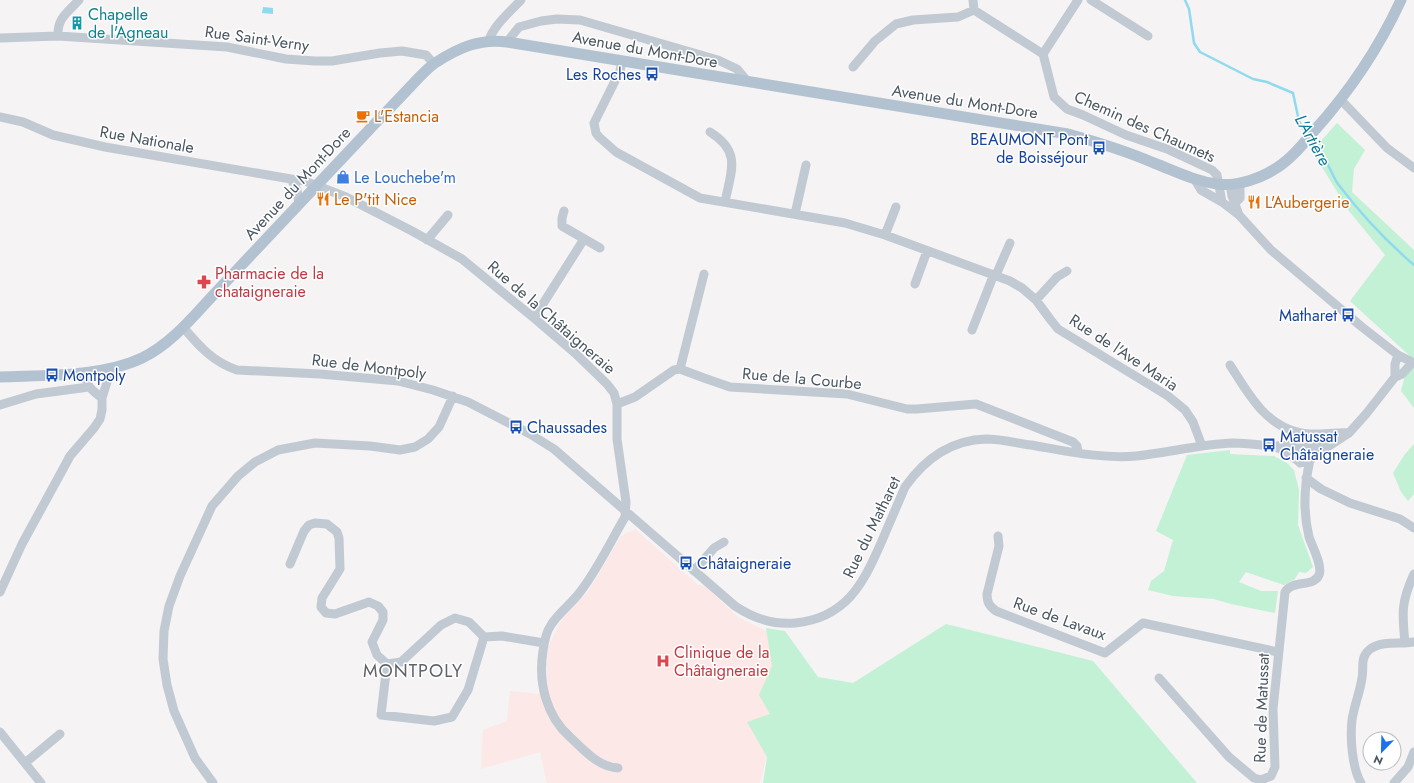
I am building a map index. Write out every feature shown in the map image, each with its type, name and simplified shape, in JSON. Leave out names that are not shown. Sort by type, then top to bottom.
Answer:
[{"type":"main road","points":[[1230,184],[1264,175],[1277,168],[1288,159],[1318,128],[1359,76],[1375,51],[1401,0]]},
{"type":"main road","name":"Avenue du Mont-Dore","points":[[0,377],[112,369],[143,358],[166,343],[434,64],[450,54],[470,45],[489,40],[1068,134],[1113,147],[1195,180],[1230,184]]},
{"type":"street","points":[[58,36],[58,24],[60,20],[79,0]]},
{"type":"street","points":[[489,40],[491,34],[521,0]]},
{"type":"street","points":[[973,0],[974,10]]},
{"type":"street","points":[[974,10],[1043,54],[1078,0]]},
{"type":"street","points":[[1091,0],[1148,36]]},
{"type":"street","points":[[853,67],[875,41],[896,24],[913,20],[958,17],[974,10]]},
{"type":"street","points":[[507,42],[519,27],[541,21],[557,19],[580,20],[718,60],[737,69],[747,82]]},
{"type":"street","name":"Rue Saint-Verny","points":[[0,38],[58,36],[227,47],[286,59],[315,61],[332,61],[402,51],[426,55],[434,64]]},
{"type":"street","name":"Chemin des Chaumets","points":[[1043,54],[1054,97],[1067,108],[1083,114],[1126,136],[1167,149],[1212,170],[1217,176],[1230,184]]},
{"type":"street","name":"Rue de l'Ave Maria","points":[[622,61],[620,71],[594,123],[596,133],[599,137],[616,152],[700,198],[845,223],[885,235],[995,274],[1010,281],[1022,288],[1036,300],[1058,329],[1168,396],[1185,410],[1193,422],[1202,446]]},
{"type":"street","points":[[1341,100],[1387,148],[1414,168]]},
{"type":"street","name":"Rue Nationale","points":[[0,117],[23,122],[53,135],[105,147],[291,178],[316,186]]},
{"type":"street","points":[[710,132],[721,141],[732,155],[725,202]]},
{"type":"street","points":[[795,214],[806,165]]},
{"type":"street","points":[[291,178],[297,190],[299,204]]},
{"type":"street","points":[[1195,180],[1201,190],[1222,202],[1239,215],[1271,250],[1362,327],[1398,355],[1413,363],[1402,374],[1395,377],[1349,433],[1311,459],[1298,461]]},
{"type":"street","points":[[1222,202],[1230,184]]},
{"type":"street","points":[[1230,184],[1240,198],[1235,203],[1239,215]]},
{"type":"street","name":"Rue de la Châtaigneraie","points":[[316,186],[346,196],[462,260],[575,353],[607,384],[614,394],[617,404],[617,439],[626,493],[626,512],[589,579],[574,599],[550,625],[544,643],[541,663],[546,701],[555,720],[562,730],[595,759],[612,767],[618,768]]},
{"type":"street","points":[[885,235],[896,207]]},
{"type":"street","points":[[564,212],[562,226],[600,248]]},
{"type":"street","points":[[427,240],[448,215]]},
{"type":"street","points":[[534,318],[584,239]]},
{"type":"street","points":[[972,330],[995,274],[1010,243]]},
{"type":"street","points":[[915,284],[927,251]]},
{"type":"street","points":[[1036,300],[1057,278],[1068,271]]},
{"type":"street","points":[[617,404],[635,397],[674,370],[680,369],[704,274]]},
{"type":"street","name":"Rue de Montpoly","points":[[183,327],[212,358],[227,367],[236,370],[304,372],[383,380],[412,384],[453,396],[492,414],[554,449],[626,512]]},
{"type":"street","points":[[1395,377],[1395,364],[1398,355]]},
{"type":"street","points":[[1230,365],[1259,409],[1281,426],[1300,433],[1349,433]]},
{"type":"street","points":[[0,592],[22,544],[70,456],[100,419],[102,398],[112,369]]},
{"type":"street","name":"Rue de la Courbe","points":[[680,369],[730,387],[847,394],[907,409],[976,404],[1073,442],[1077,446],[1078,453]]},
{"type":"street","points":[[85,372],[86,383],[102,398]]},
{"type":"street","points":[[0,405],[36,394],[89,387]]},
{"type":"street","points":[[213,783],[195,758],[174,711],[167,685],[164,658],[164,631],[169,606],[180,576],[212,506],[238,476],[255,462],[278,450],[315,443],[370,446],[400,450],[415,447],[428,439],[439,427],[453,396]]},
{"type":"street","name":"Rue du Matharet","points":[[626,512],[735,606],[753,616],[766,620],[782,623],[800,622],[820,617],[837,608],[852,596],[868,571],[905,487],[921,467],[942,451],[956,445],[985,439],[1001,440],[1110,457],[1125,457],[1202,446],[1232,444],[1274,446],[1282,444],[1304,448],[1329,446]]},
{"type":"street","name":"Rue du Matharet","points":[[1274,446],[1298,461]]},
{"type":"street","points":[[1306,478],[1311,459],[1309,452],[1304,448],[1297,453],[1298,461],[1306,478],[1321,488],[1350,503],[1400,519],[1414,528]]},
{"type":"street","name":"Rue de Matussat","points":[[1159,678],[1229,757],[1254,778],[1265,780],[1271,776],[1275,767],[1273,709],[1285,592],[1291,586],[1311,582],[1316,579],[1320,572],[1319,563],[1306,522],[1306,478]]},
{"type":"street","points":[[290,564],[304,531],[309,525],[321,523],[327,524],[332,528],[339,538],[340,569],[322,598],[321,607],[326,613],[335,614],[369,602],[378,606],[383,612],[382,620],[372,642],[377,656],[387,664],[401,662],[441,625],[455,618],[469,622],[484,637],[502,636],[544,643]]},
{"type":"street","name":"Rue de Lavaux","points":[[998,536],[999,546],[987,594],[987,599],[992,608],[996,611],[1105,653],[1143,623],[1278,652]]},
{"type":"street","points":[[694,570],[714,548],[724,542]]},
{"type":"street","points":[[1361,783],[1356,770],[1351,734],[1352,720],[1362,676],[1362,662],[1364,655],[1370,648],[1409,642],[1403,606],[1414,574]]},
{"type":"street","points":[[387,664],[381,715],[434,722],[452,717],[468,690],[484,637]]},
{"type":"street","points":[[0,732],[41,783]]},
{"type":"street","points":[[25,763],[60,734]]},
{"type":"street","points":[[1394,783],[1408,767],[1414,752]]},
{"type":"shaded area","name":"Clinique de la Châtaigneraie","points":[[635,529],[698,585],[705,586],[738,617],[768,632],[784,685],[760,783],[547,783],[540,752],[481,769],[483,730],[507,721],[510,691],[539,694],[548,690],[548,647],[564,616],[588,592],[621,536]]},
{"type":"green space","points":[[1337,123],[1365,150],[1354,169],[1352,192],[1414,250],[1414,408],[1401,391],[1410,356],[1350,301],[1385,255],[1349,211],[1312,151]]},
{"type":"green space","points":[[1414,444],[1414,494],[1408,501],[1401,492],[1393,473],[1405,454]]},
{"type":"green space","points":[[1230,450],[1230,454],[1274,456],[1287,463],[1294,470],[1299,490],[1298,525],[1313,567],[1306,573],[1299,572],[1295,579],[1284,585],[1246,572],[1239,582],[1261,591],[1278,591],[1275,613],[1214,599],[1173,596],[1148,590],[1151,581],[1164,571],[1173,540],[1156,531],[1187,455]]},
{"type":"green space","points":[[946,624],[1093,661],[1197,783],[763,783],[767,757],[747,722],[770,714],[759,695],[772,666],[766,628],[785,631],[818,677],[853,683]]},
{"type":"water","points":[[263,7],[273,8],[273,14],[262,13]]},
{"type":"waterway","name":"L'Artière","points":[[1185,0],[1189,9],[1194,43],[1200,52],[1253,79],[1267,82],[1293,93],[1299,121],[1306,134]]},
{"type":"waterway","name":"L'Artière","points":[[1310,140],[1328,165],[1338,184],[1355,206],[1383,236],[1414,265]]},
{"type":"place","name":"Chapelle de l'Agneau","points":[[77,23]]},
{"type":"place","name":"Les Roches","points":[[652,74]]},
{"type":"place","name":"L'Estancia","points":[[363,116]]},
{"type":"place","name":"BEAUMONT Pont de Boisséjour","points":[[1099,148]]},
{"type":"place","name":"Le Louchebe'm","points":[[343,177]]},
{"type":"place","name":"Le P'tit Nice","points":[[323,199]]},
{"type":"place","name":"L'Aubergerie","points":[[1254,202]]},
{"type":"place","name":"Pharmacie de la chataigneraie","points":[[204,282]]},
{"type":"place","name":"Matharet","points":[[1348,315]]},
{"type":"place","name":"Montpoly","points":[[52,375]]},
{"type":"place","name":"Chaussades","points":[[516,427]]},
{"type":"place","name":"Matussat Châtaigneraie","points":[[1269,445]]},
{"type":"place","name":"Châtaigneraie","points":[[686,563]]},
{"type":"place","name":"Clinique de la Châtaigneraie","points":[[663,661]]},
{"type":"district","name":"MONTPOLY","points":[[413,671]]}]
